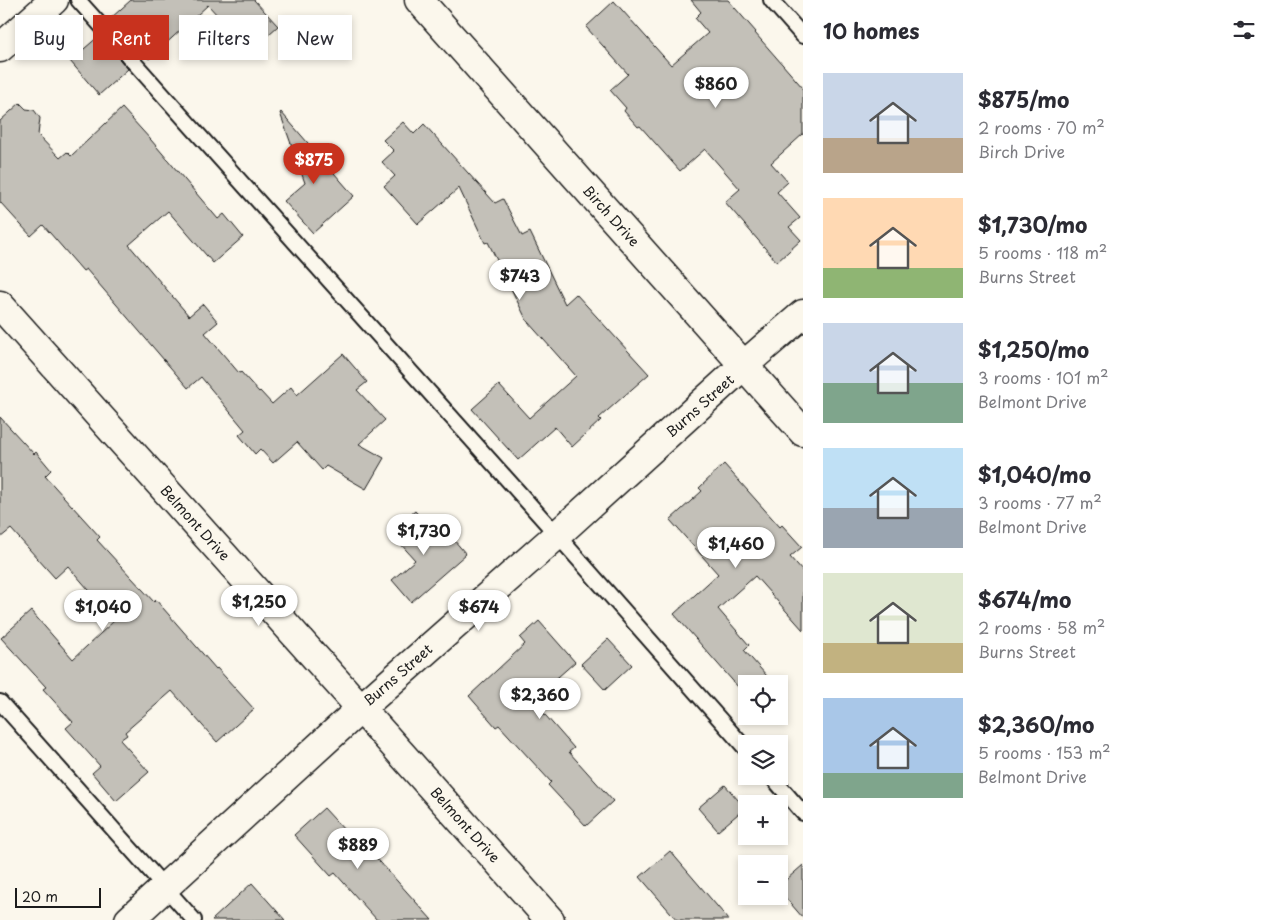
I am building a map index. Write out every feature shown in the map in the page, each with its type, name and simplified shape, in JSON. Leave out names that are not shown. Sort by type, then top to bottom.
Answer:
[{"type":"street","points":[[0,48],[54,0]]},
{"type":"street","name":"Birch Drive","points":[[418,0],[803,432]]},
{"type":"street","name":"Belmont Drive","points":[[0,305],[550,920]]},
{"type":"street","name":"Burns Street","points":[[129,920],[360,709],[803,314]]},
{"type":"lane","points":[[78,0],[738,740]]},
{"type":"lane","points":[[771,0],[803,36]]},
{"type":"lane","points":[[0,702],[194,920]]},
{"type":"lane","points":[[779,785],[803,813]]},
{"type":"building","points":[[131,0],[254,0],[268,15],[217,15],[208,5],[197,15],[179,15],[179,32],[169,41],[169,15],[114,15]]},
{"type":"building","points":[[691,0],[728,0],[803,88],[803,134],[771,163],[788,182],[777,192],[800,218],[789,227],[801,240],[777,262],[725,202],[740,189],[705,149],[680,171],[624,111],[626,108],[610,90],[628,74],[586,27],[614,1],[671,65],[708,33],[695,18],[701,12]]},
{"type":"building","points":[[268,15],[278,26],[268,35]]},
{"type":"building","points":[[93,41],[93,60],[120,60],[128,69],[99,95],[70,61],[83,60],[83,50]]},
{"type":"building","points":[[20,103],[26,109],[34,110],[40,118],[38,135],[60,158],[67,152],[71,156],[122,108],[218,219],[224,214],[243,237],[213,263],[168,211],[129,245],[189,316],[203,304],[218,322],[205,333],[239,373],[241,372],[272,404],[291,387],[297,395],[343,354],[367,382],[357,390],[385,420],[359,444],[384,458],[366,489],[326,466],[322,470],[297,442],[273,463],[260,449],[255,454],[239,435],[245,430],[201,377],[188,388],[86,269],[83,271],[43,225],[31,236],[0,202],[0,121]]},
{"type":"building","points":[[281,112],[354,196],[313,233],[284,201],[305,183]]},
{"type":"building","points":[[403,122],[414,134],[424,124],[495,203],[503,199],[522,236],[530,232],[565,304],[576,294],[649,374],[599,418],[601,420],[572,447],[555,427],[518,460],[472,409],[499,385],[529,418],[576,376],[527,321],[488,242],[485,243],[459,188],[418,224],[384,186],[395,176],[382,162],[394,151],[383,140]]},
{"type":"building","points":[[0,417],[34,454],[36,452],[51,470],[45,476],[100,537],[97,540],[154,602],[156,600],[216,669],[254,709],[217,742],[172,691],[125,732],[127,735],[120,740],[149,772],[116,801],[92,773],[100,766],[66,728],[73,722],[43,689],[46,687],[1,638],[31,611],[73,659],[115,620],[68,566],[55,578],[11,529],[0,538]]},
{"type":"building","points":[[724,464],[780,527],[782,525],[802,547],[790,557],[803,572],[803,630],[755,576],[718,609],[749,645],[744,650],[766,675],[738,675],[738,687],[674,614],[718,574],[670,520],[702,491],[699,488]]},
{"type":"building","points":[[415,511],[440,539],[447,532],[466,554],[411,602],[392,580],[415,560],[390,532]]},
{"type":"building","points":[[539,621],[575,662],[532,700],[574,748],[569,752],[613,801],[586,826],[548,785],[551,782],[499,725],[496,727],[469,696],[525,644],[520,638]]},
{"type":"building","points":[[608,639],[632,665],[605,690],[581,664]]},
{"type":"building","points":[[725,785],[738,800],[738,814],[718,831],[698,808]]},
{"type":"building","points":[[324,808],[368,856],[372,853],[432,920],[377,920],[335,873],[331,876],[294,835]]},
{"type":"building","points":[[670,851],[729,920],[677,920],[640,877]]},
{"type":"building","points":[[803,865],[803,918],[788,900],[788,878]]},
{"type":"building","points":[[252,883],[285,920],[212,920]]}]
